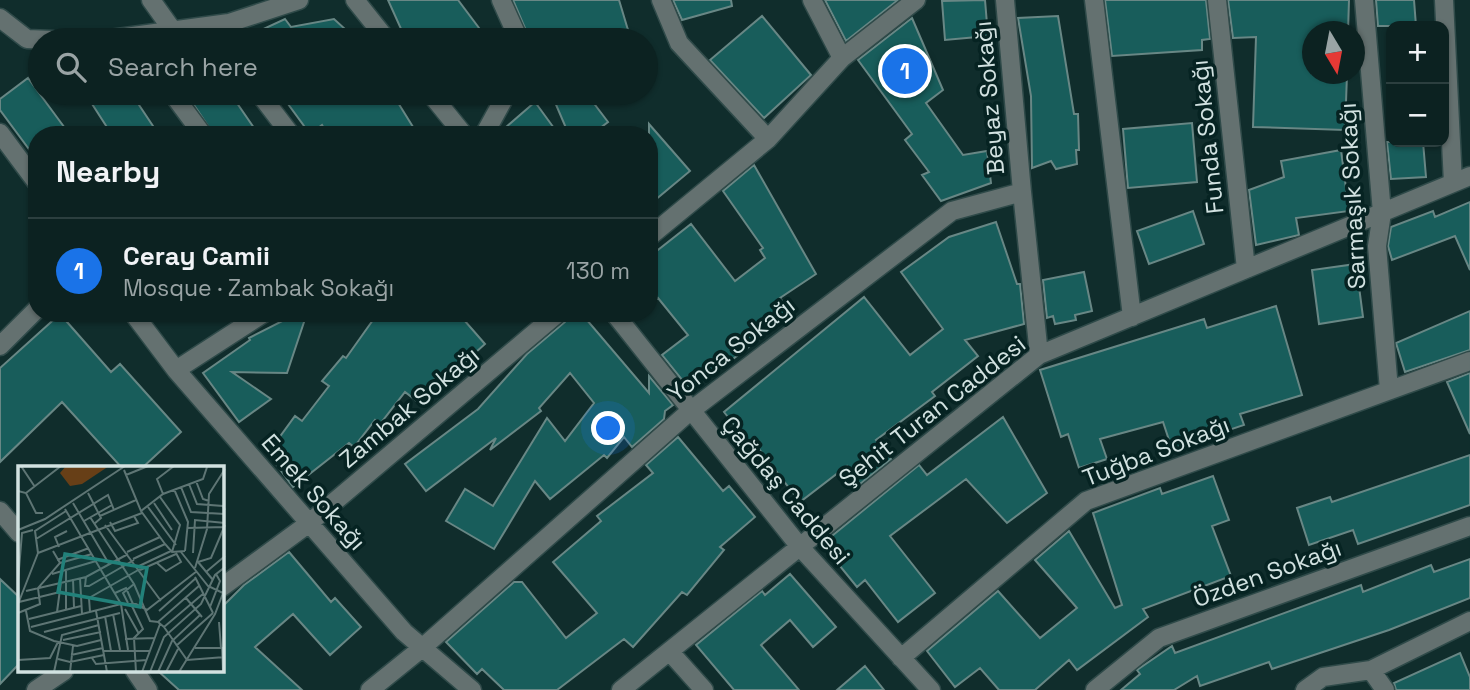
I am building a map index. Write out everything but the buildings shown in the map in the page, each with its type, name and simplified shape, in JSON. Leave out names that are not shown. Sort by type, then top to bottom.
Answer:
[{"type":"street","points":[[150,0],[170,28]]},
{"type":"street","points":[[181,28],[229,23],[299,0]]},
{"type":"street","points":[[355,0],[377,28]]},
{"type":"street","points":[[501,0],[514,28]]},
{"type":"street","points":[[661,0],[679,43],[768,139]]},
{"type":"street","points":[[812,0],[842,58]]},
{"type":"street","points":[[658,230],[768,139],[842,58],[916,0]]},
{"type":"street","name":"Beyaz Sokağı","points":[[1005,0],[1022,192]]},
{"type":"street","points":[[1094,0],[1132,317]]},
{"type":"street","name":"Funda Sokağı","points":[[1217,0],[1246,270]]},
{"type":"street","name":"Sarmaşık Sokağı","points":[[1364,0],[1382,214],[1377,246],[1389,390]]},
{"type":"street","points":[[1448,1],[1462,180]]},
{"type":"street","points":[[0,18],[28,39]]},
{"type":"street","points":[[229,23],[231,28]]},
{"type":"street","points":[[181,105],[196,126]]},
{"type":"street","points":[[268,105],[284,126]]},
{"type":"street","points":[[440,105],[457,126]]},
{"type":"street","points":[[489,126],[500,105]]},
{"type":"street","points":[[0,133],[28,171]]},
{"type":"street","name":"Şehit Turan Caddesi","points":[[621,690],[1039,355],[1462,180]]},
{"type":"street","points":[[1022,192],[1039,355]]},
{"type":"street","name":"Yonca Sokağı","points":[[370,690],[422,648],[689,411],[952,211],[1022,192]]},
{"type":"street","points":[[0,346],[28,318]]},
{"type":"street","name":"Emek Sokağı","points":[[140,322],[176,370],[308,524],[422,648],[471,690]]},
{"type":"street","points":[[176,370],[250,322]]},
{"type":"street","name":"Zambak Sokağı","points":[[224,586],[308,524],[547,322]]},
{"type":"street","name":"Çağdaş Caddesi","points":[[621,322],[689,411],[800,547],[931,690]]},
{"type":"street","name":"Tuğba Sokağı","points":[[901,659],[1086,501],[1470,361]]},
{"type":"street","points":[[0,511],[18,532]]},
{"type":"street","name":"Özden Sokağı","points":[[1095,690],[1159,638],[1470,526]]},
{"type":"street","points":[[1304,690],[1323,677],[1371,670],[1470,621]]},
{"type":"street","points":[[670,652],[704,690]]},
{"type":"street","points":[[1371,670],[1385,690]]},
{"type":"street","points":[[36,690],[63,672]]},
{"type":"street","points":[[136,672],[148,690]]},
{"type":"place","name":"Ceray Camii","points":[[905,71]]}]
